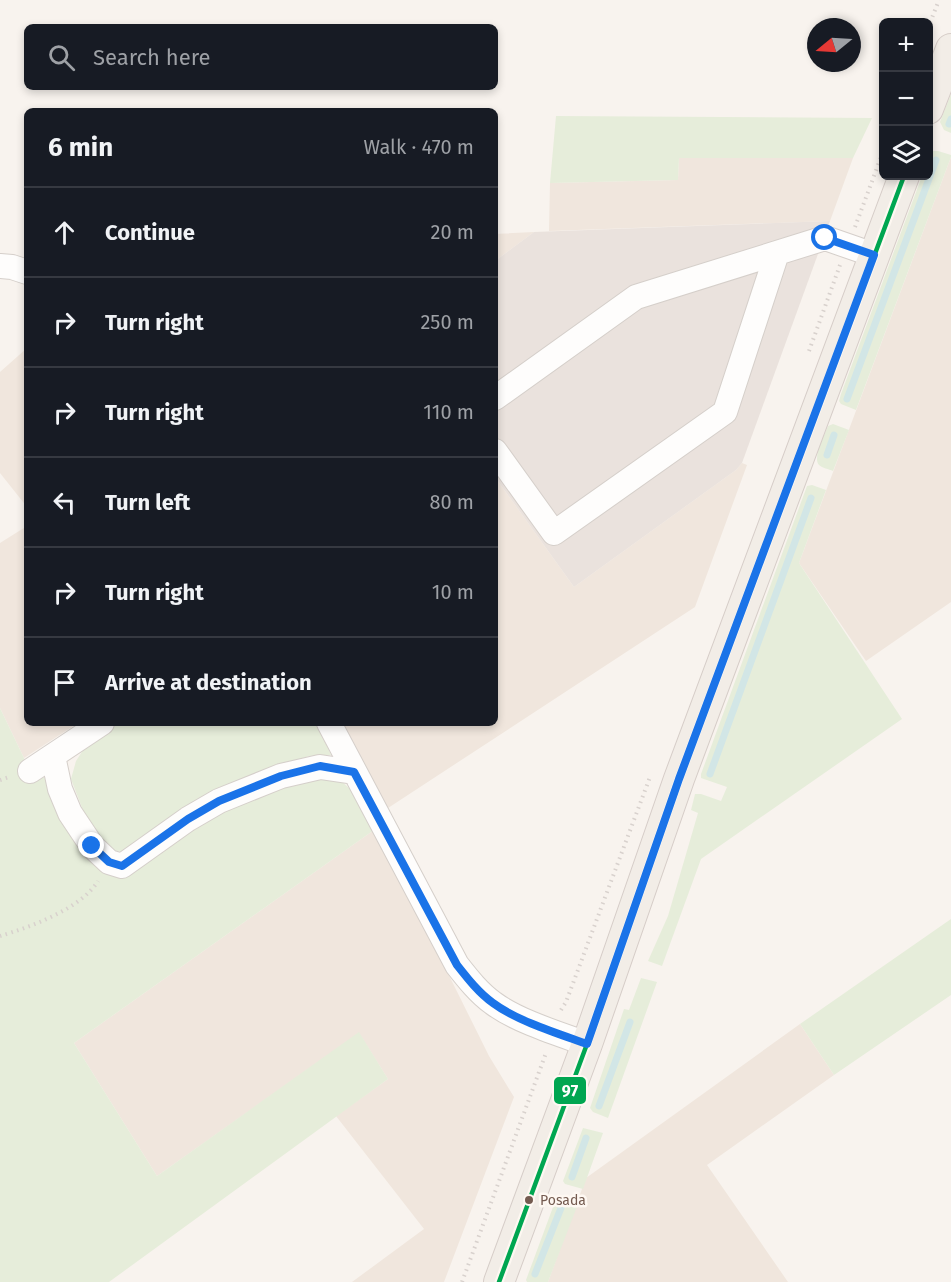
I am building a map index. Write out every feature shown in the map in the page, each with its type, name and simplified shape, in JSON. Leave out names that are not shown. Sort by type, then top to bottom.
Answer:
[{"type":"main road","points":[[933,96],[951,49]]},
{"type":"main road","points":[[499,1282],[587,1044],[679,779],[902,180]]},
{"type":"street","points":[[498,396],[636,297],[825,238],[874,255]]},
{"type":"street","points":[[498,455],[554,533],[725,412],[777,253]]},
{"type":"street","points":[[0,266],[24,271]]},
{"type":"street","points":[[30,771],[98,726]]},
{"type":"street","points":[[331,726],[457,965],[470,982],[505,1011],[587,1044]]},
{"type":"street","points":[[53,756],[60,789],[70,813],[92,846],[109,862],[122,866],[188,819],[219,801],[281,776],[320,766],[354,772]]},
{"type":"path","points":[[932,18],[939,0]]},
{"type":"path","points":[[0,936],[27,928],[87,896],[109,862]]},
{"type":"path","points":[[462,1282],[545,1058],[544,1048]]},
{"type":"shaded area","points":[[951,157],[951,602],[866,661],[799,563]]},
{"type":"shaded area","points":[[679,158],[853,158],[830,221],[549,231],[550,183],[678,180]]},
{"type":"shaded area","points":[[830,221],[742,463],[736,470],[574,587],[498,481],[498,259],[534,232]]},
{"type":"shaded area","points":[[534,232],[498,259],[498,234]]},
{"type":"shaded area","points":[[24,351],[24,503],[0,473],[0,372]]},
{"type":"shaded area","points":[[742,463],[747,465],[695,607],[385,810],[343,726],[498,726],[498,481],[574,587],[736,470]]},
{"type":"shaded area","points":[[24,528],[24,726],[73,726],[24,758],[0,708],[0,543]]},
{"type":"shaded area","points":[[374,830],[489,1056],[514,1097],[444,1282],[352,1282],[424,1229],[336,1116],[388,1079],[359,1033],[157,1176],[74,1043]]},
{"type":"shaded area","points":[[800,1024],[834,1075],[707,1165],[788,1282],[548,1282],[586,1178]]},
{"type":"green space","points":[[951,94],[951,133],[944,130],[940,122]]},
{"type":"green space","points":[[556,116],[872,118],[853,158],[679,158],[678,180],[550,183]]},
{"type":"green space","points":[[933,151],[951,155],[856,410],[841,404],[839,401],[921,180],[933,180]]},
{"type":"green space","points":[[833,424],[849,430],[833,471],[819,465],[817,457],[828,426]]},
{"type":"green space","points":[[812,485],[826,490],[799,563],[902,719],[701,859],[662,966],[648,961],[668,916],[698,813],[691,810],[695,794],[721,801],[727,787],[701,778],[701,774],[807,486]]},
{"type":"green space","points":[[0,708],[35,781],[44,777],[58,804],[114,873],[220,810],[307,777],[339,779],[350,789],[374,830],[74,1043],[157,1176],[359,1032],[388,1079],[109,1282],[0,1282]]},
{"type":"green space","points":[[114,726],[318,726],[331,755],[309,756],[248,776],[184,810],[122,852],[108,849],[89,826],[71,779],[76,761],[87,744]]},
{"type":"green space","points":[[951,919],[951,995],[834,1075],[800,1024]]},
{"type":"green space","points":[[641,978],[657,982],[608,1118],[593,1112],[590,1108],[624,1009],[629,1010]]},
{"type":"green space","points":[[583,1128],[603,1133],[583,1189],[565,1184],[563,1181]]},
{"type":"green space","points":[[561,1198],[578,1204],[548,1282],[527,1282],[556,1199]]},
{"type":"waterway","points":[[949,124],[951,119]]},
{"type":"waterway","points":[[847,399],[936,160]]},
{"type":"waterway","points":[[827,455],[834,435]]},
{"type":"waterway","points":[[710,774],[811,498]]},
{"type":"waterway","points":[[599,1106],[630,1022]]},
{"type":"waterway","points":[[572,1177],[586,1138]]},
{"type":"waterway","points":[[535,1274],[561,1208]]},
{"type":"transit line","name":"97","points":[[499,1282],[587,1044],[679,779],[903,180]]},
{"type":"place","name":"Posada","points":[[529,1200]]},
{"type":"route","points":[[92,846],[109,862],[122,866],[188,819],[219,801],[281,776],[320,766],[354,772],[457,965],[470,982],[505,1011],[587,1044],[679,779],[874,255],[825,238]]}]
